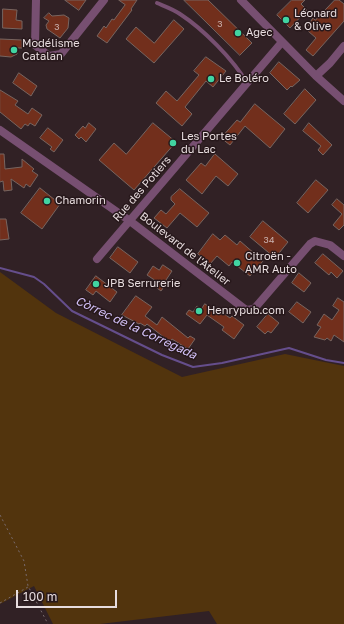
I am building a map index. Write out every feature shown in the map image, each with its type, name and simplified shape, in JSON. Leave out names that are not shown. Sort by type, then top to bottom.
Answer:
[{"type":"street","points":[[36,0],[35,45],[49,56],[61,54],[104,0]]},
{"type":"street","points":[[241,0],[316,76],[344,101]]},
{"type":"street","name":"Rue des Potiers","points":[[97,259],[282,42]]},
{"type":"street","points":[[316,76],[330,63],[344,46]]},
{"type":"street","name":"Boulevard de l'Atelier","points":[[0,130],[130,221],[246,310],[254,310],[310,244],[315,241],[330,245],[344,256]]},
{"type":"lane","points":[[157,3],[178,13],[204,35],[231,62],[247,83]]},
{"type":"path","points":[[0,515],[24,561],[28,586],[48,624]]},
{"type":"path","points":[[0,603],[28,586]]},
{"type":"shaded area","points":[[0,272],[56,313],[182,377],[285,354],[344,366],[344,624],[217,624],[209,611],[100,624],[53,624],[34,586],[0,604]]},
{"type":"building","points":[[65,0],[86,0],[79,10]]},
{"type":"building","points":[[119,0],[137,0],[131,9],[132,10],[107,43],[97,36],[104,26],[106,28],[112,19],[114,20],[125,5]]},
{"type":"building","points":[[184,0],[208,0],[252,43],[240,55]]},
{"type":"building","points":[[292,0],[305,0],[301,4],[307,10],[290,28],[277,15]]},
{"type":"building","points":[[335,0],[339,0],[344,4],[344,21],[313,56],[306,50],[316,38],[308,31],[311,28],[308,25],[313,18],[315,20]]},
{"type":"building","points":[[3,9],[17,10],[16,20],[22,21],[22,29],[3,28]]},
{"type":"building","points":[[49,13],[52,16],[64,15],[69,18],[68,28],[60,38],[47,29],[46,25],[49,21],[44,18]]},
{"type":"building","points":[[174,20],[184,29],[154,63],[126,39],[136,27],[154,43]]},
{"type":"building","points":[[0,39],[22,40],[22,48],[17,48],[17,54],[11,57],[0,56]]},
{"type":"building","points":[[206,57],[226,71],[213,87],[206,81],[185,107],[192,114],[182,126],[156,103],[166,91],[177,101],[199,75],[194,71]]},
{"type":"building","points":[[279,62],[300,80],[287,90],[270,73]]},
{"type":"building","points":[[19,73],[37,86],[31,96],[13,83]]},
{"type":"building","points":[[305,89],[316,100],[295,124],[284,114]]},
{"type":"building","points":[[0,90],[18,101],[15,105],[28,114],[32,108],[42,115],[35,126],[30,123],[28,126],[25,124],[21,129],[0,112]]},
{"type":"building","points":[[255,104],[285,129],[270,148],[245,126],[230,145],[221,138],[237,120],[240,122]]},
{"type":"building","points":[[89,123],[96,129],[86,142],[81,137],[79,139],[75,135],[83,126],[85,128]]},
{"type":"building","points":[[153,123],[176,142],[134,190],[99,160],[114,143],[126,154]]},
{"type":"building","points":[[309,123],[332,145],[323,155],[318,150],[321,146],[303,131]]},
{"type":"building","points":[[48,128],[63,140],[54,152],[50,149],[52,147],[40,138]]},
{"type":"building","points":[[0,154],[4,154],[5,169],[22,167],[22,159],[34,169],[32,171],[38,175],[30,187],[26,184],[24,188],[11,179],[12,190],[4,191],[3,181],[0,182]]},
{"type":"building","points":[[215,154],[238,174],[228,186],[216,176],[202,194],[186,180],[201,163],[205,166]]},
{"type":"building","points":[[316,180],[328,190],[308,213],[297,203]]},
{"type":"building","points":[[40,188],[60,204],[42,229],[21,213]]},
{"type":"building","points":[[180,189],[209,213],[197,227],[180,213],[167,228],[154,218],[161,210],[166,214],[175,204],[171,200],[171,197]]},
{"type":"building","points":[[337,199],[344,205],[344,225],[339,230],[333,225],[342,214],[332,205]]},
{"type":"building","points":[[0,219],[6,219],[9,239],[0,240]]},
{"type":"building","points":[[263,221],[288,242],[275,258],[250,237]]},
{"type":"building","points":[[213,234],[220,240],[225,235],[237,245],[240,241],[263,261],[250,276],[232,262],[229,266],[217,256],[210,264],[198,254]]},
{"type":"building","points":[[118,247],[138,262],[130,273],[110,258]]},
{"type":"building","points":[[323,254],[343,271],[337,278],[331,272],[329,275],[315,263]]},
{"type":"building","points":[[163,265],[172,271],[166,280],[168,281],[161,291],[153,285],[156,281],[147,275],[153,266],[159,270]]},
{"type":"building","points":[[299,273],[311,283],[304,292],[292,283]]},
{"type":"building","points":[[96,276],[117,292],[110,302],[96,291],[93,295],[86,290]]},
{"type":"building","points":[[136,296],[152,307],[145,316],[157,325],[162,317],[188,338],[190,336],[195,339],[188,349],[172,339],[170,342],[147,324],[145,326],[140,323],[139,324],[122,315]]},
{"type":"building","points":[[338,298],[344,302],[344,342],[334,335],[331,341],[327,338],[325,340],[314,337],[321,327],[317,325],[324,314],[332,320],[339,310],[333,306]]},
{"type":"building","points":[[297,302],[311,312],[303,323],[289,312]]},
{"type":"building","points":[[205,304],[218,313],[220,311],[230,318],[232,316],[244,325],[234,339],[222,330],[224,327],[207,315],[200,324],[186,314],[189,310],[193,312],[197,306],[201,309]]},
{"type":"building","points":[[268,314],[279,323],[271,333],[268,331],[265,334],[257,327]]},
{"type":"waterway","name":"Còrrec de la Corregada","points":[[0,268],[34,277],[44,284],[72,311],[162,355],[193,367],[222,363],[289,348],[326,360],[344,363]]},
{"type":"place","name":"Léonard & Olive","points":[[286,20]]},
{"type":"place","name":"Agec","points":[[238,33]]},
{"type":"place","name":"Modélisme Catalan","points":[[14,50]]},
{"type":"place","name":"Le Boléro","points":[[211,79]]},
{"type":"place","name":"Les Portes du Lac","points":[[173,143]]},
{"type":"place","name":"Chamorin","points":[[47,201]]},
{"type":"place","name":"Citroën - AMR Auto","points":[[237,263]]},
{"type":"place","name":"JPB Serrurerie","points":[[96,284]]},
{"type":"place","name":"Henrypub.com","points":[[199,311]]}]
